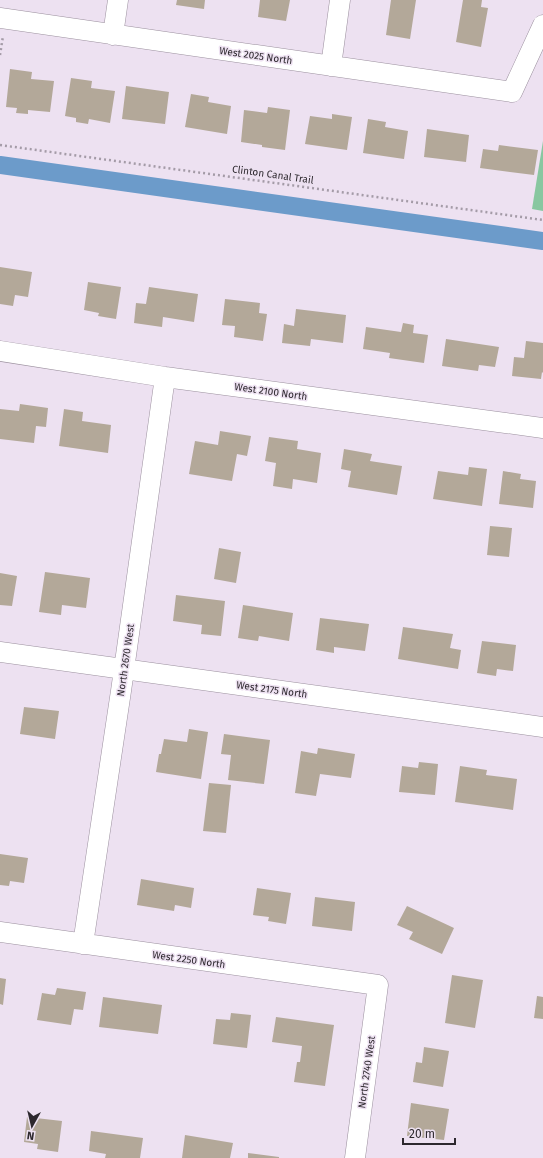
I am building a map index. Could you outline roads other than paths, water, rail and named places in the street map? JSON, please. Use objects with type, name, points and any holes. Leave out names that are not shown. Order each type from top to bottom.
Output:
[{"type":"street","points":[[113,35],[118,0]]},
{"type":"street","points":[[330,66],[340,0]]},
{"type":"street","name":"West 2025 North","points":[[2,26],[113,35],[512,92],[543,25]]},
{"type":"street","name":"West 2100 North","points":[[0,351],[165,376],[543,428]]},
{"type":"street","name":"North 2670 West","points":[[83,944],[124,669],[165,376]]},
{"type":"street","name":"West 2175 North","points":[[0,652],[543,727]]},
{"type":"street","name":"West 2250 North","points":[[0,932],[378,985]]},
{"type":"street","name":"North 2740 West","points":[[355,1158],[378,985]]},
{"type":"waterway","points":[[0,165],[543,241]]}]
